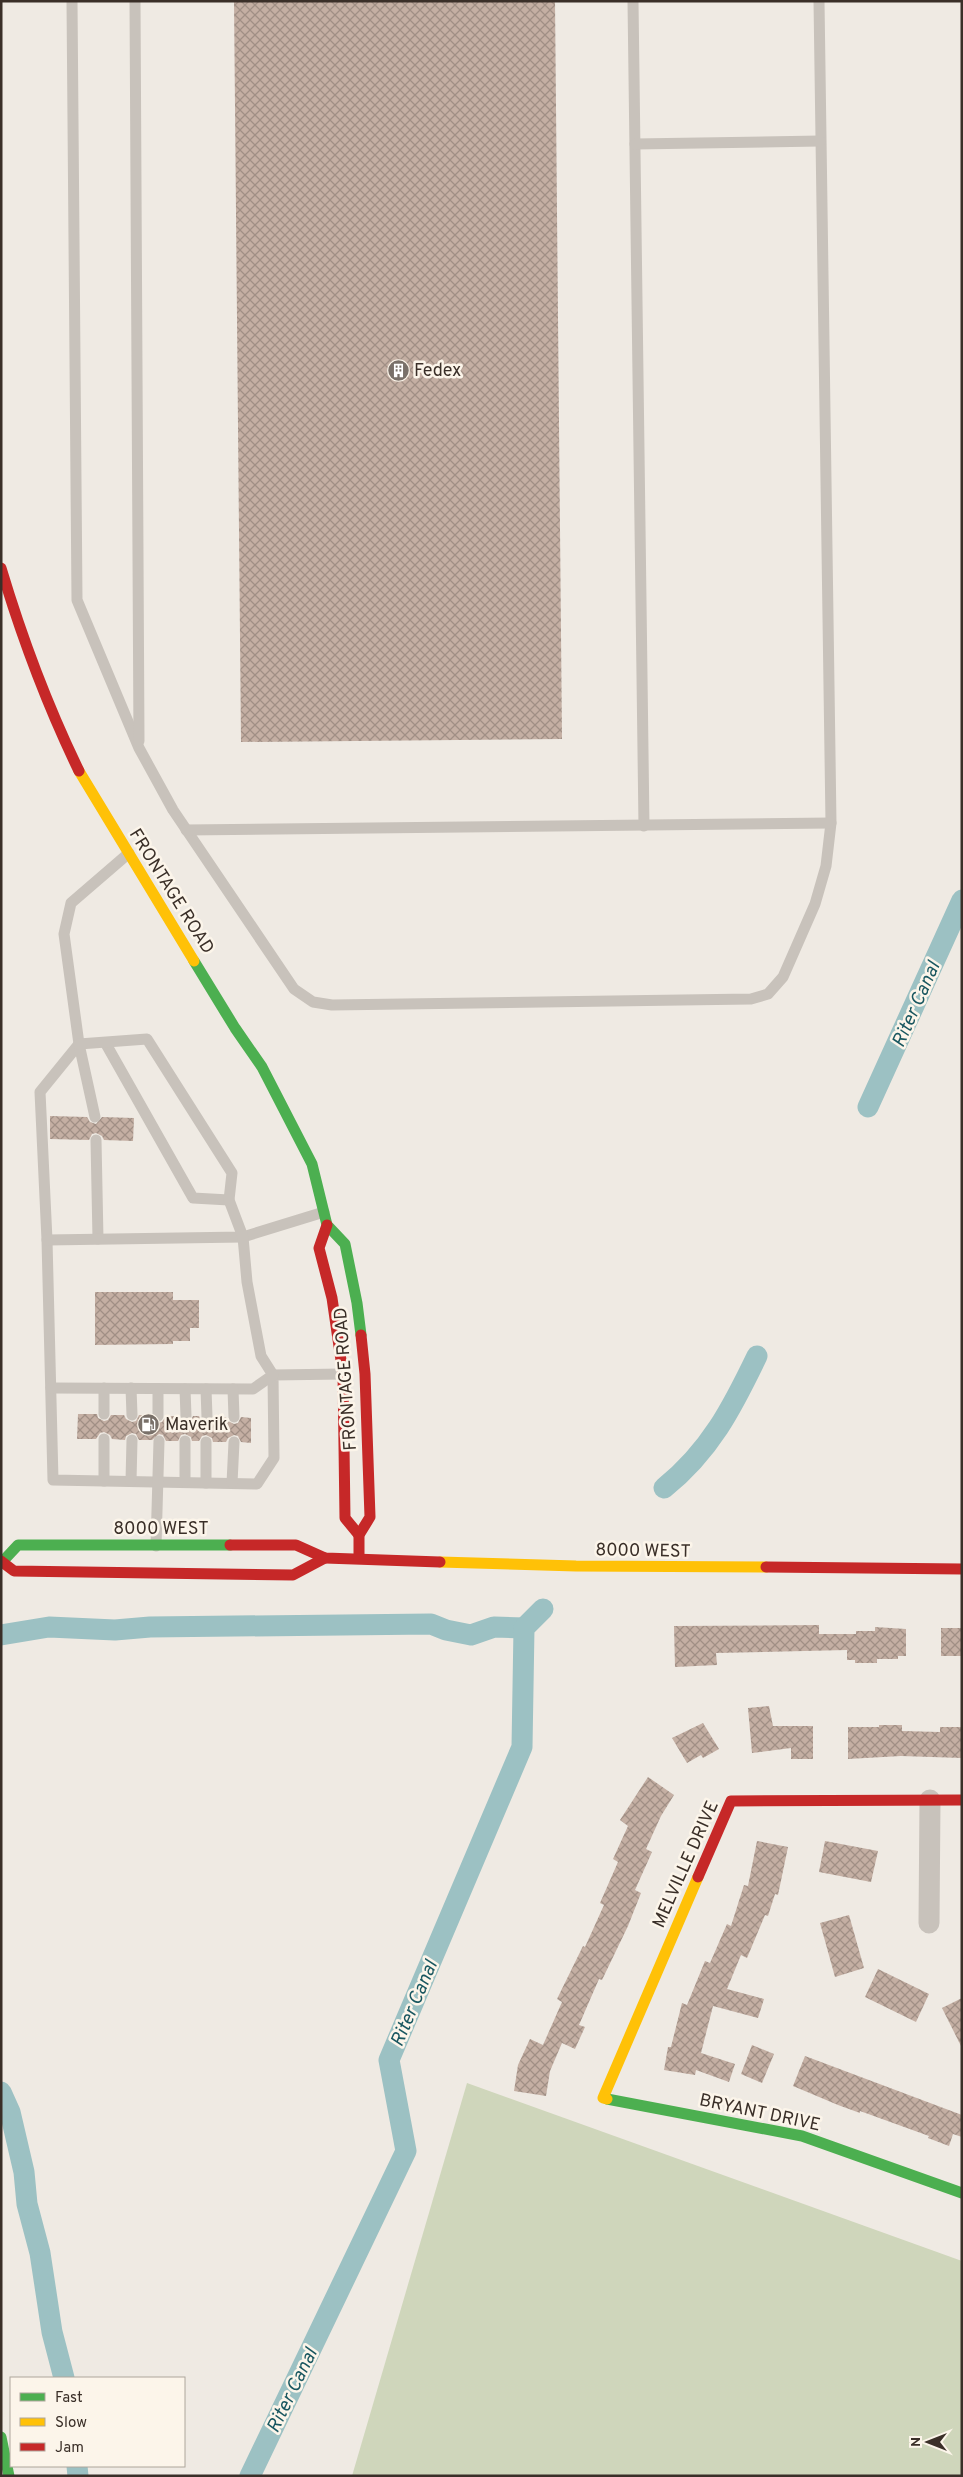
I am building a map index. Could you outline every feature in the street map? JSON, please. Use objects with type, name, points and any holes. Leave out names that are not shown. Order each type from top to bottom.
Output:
[{"type":"main road","name":"FRONTAGE ROAD","points":[[1,568],[24,643],[62,737],[97,802],[271,1084],[312,1164],[327,1225],[345,1244],[357,1303],[363,1356],[370,1517],[359,1535],[359,1558]]},
{"type":"main road","name":"FRONTAGE ROAD","points":[[327,1225],[319,1248],[332,1298],[343,1374],[345,1518],[359,1535]]},
{"type":"main road","name":"8000 WEST","points":[[324,1558],[293,1575],[14,1571],[2,1561],[18,1545],[296,1546],[324,1558],[576,1566],[962,1569]]},
{"type":"main road","name":"MELVILLE DRIVE","points":[[603,2098],[731,1801],[962,1800]]},
{"type":"main road","name":"BRYANT DRIVE","points":[[603,2098],[802,2136],[962,2194]]},
{"type":"main road","points":[[1,2436],[9,2476]]},
{"type":"street","points":[[929,1923],[930,1800]]},
{"type":"lane","points":[[72,1],[77,600],[139,748],[186,830],[294,989],[313,1002],[332,1005],[751,999],[768,994],[783,977],[815,904],[826,866],[831,824],[820,141],[820,1]]},
{"type":"lane","points":[[136,1],[139,748]]},
{"type":"lane","points":[[633,1],[644,826]]},
{"type":"lane","points":[[635,144],[820,141]]},
{"type":"lane","points":[[186,830],[831,824]]},
{"type":"lane","points":[[94,1117],[79,1044],[64,934],[71,903],[129,854]]},
{"type":"lane","points":[[147,1039],[232,1174],[229,1200],[243,1236],[247,1282],[261,1356],[273,1375],[274,1458],[257,1484],[53,1480],[47,1240],[40,1092],[79,1044],[106,1044],[147,1039]]},
{"type":"lane","points":[[106,1044],[193,1198],[229,1200]]},
{"type":"lane","points":[[96,1140],[98,1238]]},
{"type":"lane","points":[[47,1240],[243,1236],[324,1212]]},
{"type":"lane","points":[[51,1388],[253,1389],[273,1375],[343,1374]]},
{"type":"lane","points":[[104,1388],[104,1414]]},
{"type":"lane","points":[[131,1388],[132,1415]]},
{"type":"lane","points":[[158,1389],[158,1416]]},
{"type":"lane","points":[[185,1389],[186,1416]]},
{"type":"lane","points":[[206,1389],[207,1417]]},
{"type":"lane","points":[[233,1389],[234,1417]]},
{"type":"lane","points":[[104,1439],[104,1481]]},
{"type":"lane","points":[[131,1481],[132,1440]]},
{"type":"lane","points":[[156,1546],[159,1441]]},
{"type":"lane","points":[[185,1441],[185,1482]]},
{"type":"lane","points":[[206,1442],[206,1483]]},
{"type":"lane","points":[[232,1484],[234,1442]]},
{"type":"green space","points":[[467,2083],[962,2261],[962,2476],[352,2476]]},
{"type":"building","name":"Fedex","points":[[234,1],[555,1],[562,739],[241,742]]},
{"type":"building","points":[[50,1116],[87,1117],[90,1122],[96,1124],[102,1117],[134,1118],[133,1141],[104,1140],[102,1136],[96,1133],[92,1134],[89,1140],[50,1139]]},
{"type":"building","points":[[95,1292],[173,1292],[173,1300],[199,1300],[199,1328],[190,1328],[190,1341],[173,1341],[173,1344],[95,1345]]},
{"type":"building","points":[[78,1414],[97,1414],[98,1418],[104,1421],[108,1420],[111,1415],[124,1415],[126,1419],[132,1422],[136,1421],[139,1415],[150,1415],[152,1420],[158,1423],[162,1422],[166,1416],[178,1416],[180,1420],[186,1423],[190,1422],[193,1416],[199,1416],[201,1421],[207,1424],[211,1423],[214,1417],[226,1417],[228,1421],[234,1424],[238,1423],[241,1417],[251,1418],[251,1443],[241,1442],[238,1436],[234,1435],[228,1438],[226,1442],[213,1442],[212,1438],[206,1435],[202,1436],[199,1441],[192,1441],[191,1437],[185,1434],[181,1435],[178,1441],[166,1441],[163,1435],[159,1434],[152,1440],[139,1440],[136,1434],[132,1433],[126,1436],[125,1440],[112,1439],[110,1435],[104,1432],[100,1433],[96,1439],[77,1439]]},
{"type":"building","points":[[819,1625],[819,1634],[856,1634],[856,1631],[875,1631],[875,1627],[906,1629],[906,1656],[898,1656],[898,1659],[877,1659],[877,1663],[855,1663],[855,1660],[847,1660],[847,1650],[716,1653],[717,1665],[675,1667],[674,1626]]},
{"type":"building","points":[[941,1628],[962,1628],[962,1656],[941,1656]]},
{"type":"building","points":[[769,1706],[773,1726],[813,1726],[813,1759],[791,1759],[791,1748],[752,1753],[748,1708]]},
{"type":"building","points":[[703,1723],[719,1749],[703,1758],[701,1755],[687,1763],[672,1738]]},
{"type":"building","points":[[879,1725],[902,1725],[902,1731],[940,1732],[940,1727],[962,1727],[962,1758],[901,1756],[848,1759],[848,1727],[879,1727]]},
{"type":"building","points":[[648,1777],[674,1795],[661,1816],[646,1849],[652,1852],[635,1890],[641,1893],[628,1926],[602,1980],[599,1979],[579,2025],[585,2027],[575,2049],[562,2043],[550,2071],[546,2096],[514,2091],[518,2065],[530,2039],[543,2045],[562,2002],[557,1999],[583,1946],[585,1947],[604,1905],[600,1903],[618,1862],[613,1859],[628,1826],[620,1820]]},
{"type":"building","points":[[757,1841],[788,1847],[778,1895],[775,1894],[768,1916],[765,1915],[747,1958],[741,1955],[727,1989],[764,1999],[758,2018],[713,2006],[701,2053],[735,2064],[729,2082],[696,2070],[695,2075],[664,2070],[668,2047],[671,2047],[682,2003],[687,2005],[705,1961],[710,1963],[727,1924],[731,1926],[744,1885],[748,1886]]},
{"type":"building","points":[[825,1841],[878,1851],[871,1882],[819,1872]]},
{"type":"building","points":[[849,1915],[864,1968],[835,1977],[820,1923]]},
{"type":"building","points":[[878,1969],[929,1994],[916,2022],[865,1997]]},
{"type":"building","points":[[962,1998],[962,2048],[942,2008]]},
{"type":"building","points":[[752,2045],[774,2054],[762,2083],[741,2074]]},
{"type":"building","points":[[805,2056],[962,2115],[962,2137],[953,2134],[949,2146],[928,2138],[929,2136],[838,2105],[793,2086]]},
{"type":"waterway","name":"Riter Canal","points":[[868,1107],[962,900]]},
{"type":"waterway","name":"Riter Canal","points":[[664,1488],[680,1474],[707,1444],[729,1411],[757,1356]]},
{"type":"waterway","name":"Riter Canal","points":[[250,2476],[406,2151],[389,2060],[522,1747],[524,1628],[543,1609]]},
{"type":"waterway","points":[[1,1635],[49,1627],[115,1630],[150,1627],[431,1624],[446,1630],[471,1635],[494,1627],[524,1628]]},
{"type":"waterway","points":[[1,2092],[10,2112],[24,2172],[27,2204],[40,2253],[52,2332],[64,2377]]},
{"type":"waterway","points":[[77,2467],[78,2476]]},
{"type":"traffic: fast","points":[[194,961],[235,1028],[262,1067],[312,1164],[327,1225],[345,1244],[357,1303],[361,1335]]},
{"type":"traffic: fast","points":[[3,1561],[18,1545],[230,1545]]},
{"type":"traffic: fast","points":[[607,2099],[802,2136],[962,2193]]},
{"type":"traffic: fast","points":[[1,2437],[9,2476]]},
{"type":"traffic: slow","points":[[79,771],[194,961]]},
{"type":"traffic: slow","points":[[440,1562],[576,1566],[766,1567]]},
{"type":"traffic: slow","points":[[607,2099],[603,2098],[698,1877]]},
{"type":"traffic: jam","points":[[1,568],[36,671],[79,771]]},
{"type":"traffic: jam","points":[[327,1225],[319,1248],[332,1298],[343,1374],[345,1518],[359,1535]]},
{"type":"traffic: jam","points":[[359,1558],[359,1535],[370,1517],[365,1374],[361,1335]]},
{"type":"traffic: jam","points":[[230,1545],[296,1545],[325,1558],[440,1562]]},
{"type":"traffic: jam","points":[[1,1561],[14,1571],[293,1575],[325,1558]]},
{"type":"traffic: jam","points":[[766,1567],[962,1569]]},
{"type":"traffic: jam","points":[[698,1877],[731,1801],[962,1800]]},
{"type":"place","name":"Fedex","points":[[398,370]]},
{"type":"place","name":"Maverik","points":[[149,1424]]}]
